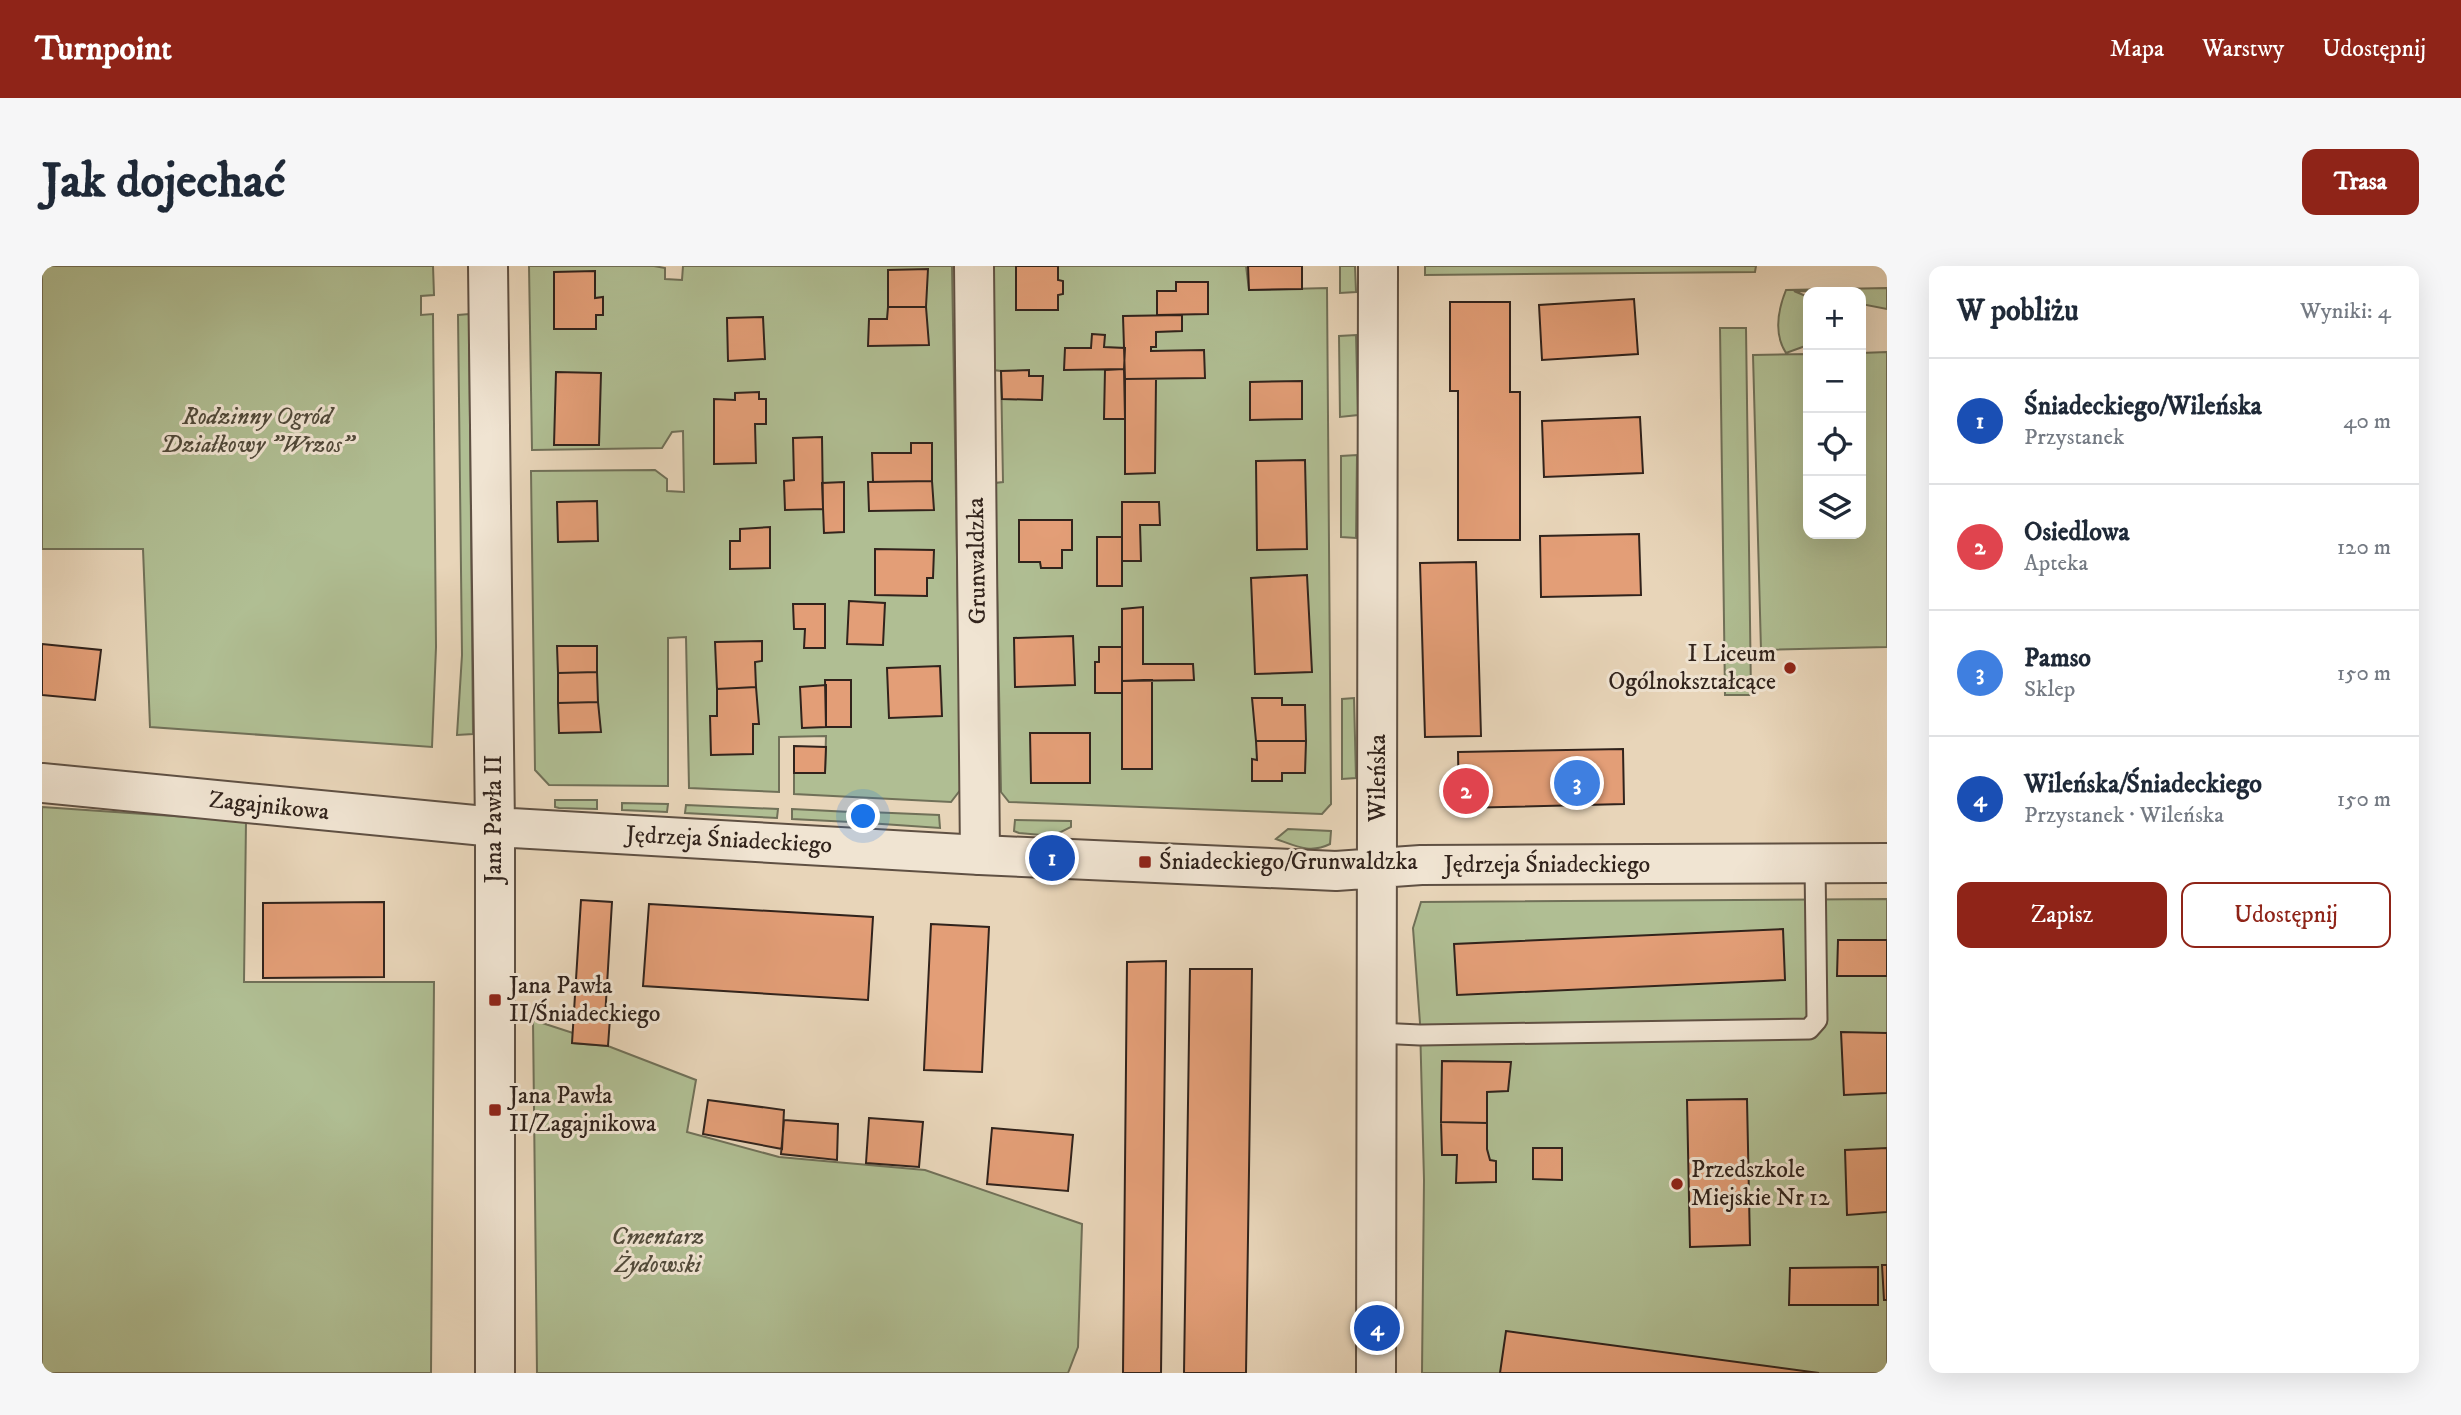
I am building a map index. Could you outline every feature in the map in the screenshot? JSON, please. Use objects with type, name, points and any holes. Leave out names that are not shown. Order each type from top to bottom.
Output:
[{"type":"street","name":"Jana Pawła II","points":[[488,266],[495,827],[495,1373]]},
{"type":"street","name":"Grunwaldzka","points":[[974,266],[980,855]]},
{"type":"street","name":"Wileńska","points":[[1377,1373],[1378,266]]},
{"type":"street","name":"Zagajnikowa","points":[[42,783],[495,827]]},
{"type":"street","name":"Jędrzeja Śniadeckiego","points":[[495,827],[980,855],[1336,871],[1421,865],[1887,863]]},
{"type":"lane","points":[[1377,1033],[1420,1035],[1809,1029],[1817,1020],[1815,864]]},
{"type":"green space","name":"Rodzinny Ogród Działkowy \"Wrzos\"","points":[[42,266],[433,266],[434,295],[421,296],[421,315],[433,314],[436,647],[432,747],[150,727],[143,549],[42,549]]},
{"type":"green space","points":[[529,266],[654,266],[665,268],[665,279],[682,280],[683,266],[952,266],[961,789],[951,802],[794,794],[794,773],[825,772],[826,736],[779,737],[779,792],[689,788],[686,637],[668,638],[668,786],[549,785],[535,770],[531,471],[655,470],[667,479],[667,491],[684,492],[683,431],[672,432],[662,448],[532,450]]},
{"type":"green space","points":[[992,266],[1246,266],[1249,290],[1327,288],[1331,804],[1322,814],[1009,802],[1001,792],[995,483],[1003,482],[1001,371],[993,370]]},
{"type":"green space","points":[[1340,266],[1355,266],[1356,292],[1340,293]]},
{"type":"green space","points":[[1425,266],[1756,266],[1755,272],[1425,275]]},
{"type":"green space","points":[[1866,288],[1887,288],[1887,309],[1866,305]]},
{"type":"green space","points":[[1786,290],[1803,290],[1794,291],[1803,295],[1803,347],[1786,353],[1779,338],[1778,322]]},
{"type":"green space","points":[[469,314],[473,734],[457,735],[462,655],[458,315]]},
{"type":"green space","points":[[1720,328],[1746,328],[1751,695],[1725,695]]},
{"type":"green space","points":[[1356,335],[1358,415],[1340,417],[1339,336]]},
{"type":"green space","points":[[1887,352],[1887,647],[1761,650],[1753,355],[1803,354],[1803,539],[1866,539],[1866,353]]},
{"type":"green space","points":[[1357,455],[1356,538],[1341,537],[1341,456]]},
{"type":"green space","points":[[1354,698],[1356,778],[1342,779],[1342,699]]},
{"type":"green space","points":[[555,800],[597,800],[597,809],[559,808],[555,807]]},
{"type":"green space","points":[[622,803],[668,804],[667,812],[622,810]]},
{"type":"green space","points":[[686,805],[778,809],[777,818],[685,813]]},
{"type":"green space","points":[[42,807],[246,821],[244,982],[434,982],[431,1373],[42,1373]]},
{"type":"green space","points":[[792,809],[850,812],[850,822],[792,819]]},
{"type":"green space","points":[[868,812],[939,815],[940,828],[868,823]]},
{"type":"green space","points":[[1015,820],[1071,821],[1071,827],[1053,836],[1019,833],[1014,831]]},
{"type":"green space","points":[[1288,829],[1331,831],[1330,844],[1309,849],[1276,839]]},
{"type":"green space","points":[[1887,899],[1887,1373],[1422,1373],[1424,1180],[1420,1023],[1413,928],[1421,902]]},
{"type":"green space","name":"Cmentarz Żydowski","points":[[533,1020],[573,1033],[573,1043],[608,1046],[696,1080],[687,1132],[779,1157],[925,1170],[1082,1224],[1078,1347],[1068,1373],[537,1373]]},
{"type":"building","points":[[1016,266],[1058,266],[1058,280],[1063,281],[1063,294],[1058,295],[1058,310],[1016,310]]},
{"type":"building","points":[[1248,266],[1302,266],[1302,289],[1249,290]]},
{"type":"building","points":[[928,269],[926,307],[888,307],[888,270]]},
{"type":"building","points":[[595,271],[595,298],[603,297],[603,315],[596,315],[596,329],[554,329],[554,272]]},
{"type":"building","points":[[1176,282],[1208,282],[1208,314],[1157,315],[1157,291],[1176,291]]},
{"type":"building","points":[[1634,299],[1638,354],[1542,360],[1539,305]]},
{"type":"building","points":[[1450,302],[1510,302],[1510,392],[1520,392],[1520,540],[1458,540],[1458,391],[1450,391]]},
{"type":"building","points":[[888,307],[926,307],[929,345],[868,346],[869,319],[887,319]]},
{"type":"building","points":[[1182,315],[1182,331],[1156,332],[1156,347],[1151,347],[1151,351],[1204,350],[1205,378],[1125,379],[1123,316]]},
{"type":"building","points":[[763,317],[765,359],[728,361],[727,318]]},
{"type":"building","points":[[1092,334],[1105,335],[1104,347],[1125,348],[1124,369],[1064,370],[1065,348],[1091,348]]},
{"type":"building","points":[[1124,369],[1125,419],[1104,419],[1105,370]]},
{"type":"building","points":[[1029,370],[1029,376],[1043,376],[1042,400],[1002,399],[1001,371]]},
{"type":"building","points":[[556,372],[601,373],[599,445],[554,445]]},
{"type":"building","points":[[1125,379],[1156,379],[1155,473],[1125,474]]},
{"type":"building","points":[[1302,381],[1302,419],[1250,420],[1250,382]]},
{"type":"building","points":[[759,392],[759,399],[766,399],[766,424],[755,424],[756,463],[714,464],[714,399],[735,400],[735,393]]},
{"type":"building","points":[[1640,417],[1643,473],[1544,477],[1542,421]]},
{"type":"building","points":[[822,437],[823,509],[785,510],[784,481],[794,480],[793,438]]},
{"type":"building","points":[[911,443],[932,443],[932,481],[873,482],[872,453],[911,453]]},
{"type":"building","points":[[1305,460],[1307,549],[1257,550],[1256,461]]},
{"type":"building","points":[[932,481],[934,510],[869,511],[868,482]]},
{"type":"building","points":[[844,482],[844,532],[824,533],[822,483]]},
{"type":"building","points":[[597,501],[598,541],[558,542],[557,502]]},
{"type":"building","points":[[1122,502],[1159,502],[1160,525],[1140,525],[1141,561],[1122,561]]},
{"type":"building","points":[[1019,520],[1072,520],[1072,550],[1062,550],[1062,568],[1041,568],[1040,562],[1019,562]]},
{"type":"building","points":[[770,527],[770,568],[730,569],[730,541],[740,541],[740,529]]},
{"type":"building","points":[[1639,534],[1641,595],[1541,597],[1540,536]]},
{"type":"building","points":[[1097,537],[1122,537],[1122,586],[1097,586]]},
{"type":"building","points":[[875,549],[934,550],[933,578],[927,578],[927,596],[875,595]]},
{"type":"building","points":[[1476,562],[1481,736],[1425,737],[1420,563]]},
{"type":"building","points":[[1307,575],[1312,672],[1255,674],[1251,578]]},
{"type":"building","points":[[849,601],[885,603],[883,645],[847,644]]},
{"type":"building","points":[[793,604],[825,604],[825,648],[804,648],[805,629],[794,629]]},
{"type":"building","points":[[1143,607],[1143,664],[1193,664],[1194,680],[1122,681],[1122,609]]},
{"type":"building","points":[[1073,636],[1075,685],[1015,687],[1014,638]]},
{"type":"building","points":[[762,641],[762,661],[755,662],[756,687],[717,689],[715,642]]},
{"type":"building","points":[[42,644],[101,650],[95,700],[42,695]]},
{"type":"building","points":[[557,646],[597,646],[597,672],[558,673]]},
{"type":"building","points":[[1099,647],[1122,647],[1122,693],[1095,693],[1095,662],[1099,662]]},
{"type":"building","points":[[940,666],[942,716],[889,718],[887,668]]},
{"type":"building","points":[[597,672],[598,702],[558,703],[558,673]]},
{"type":"building","points":[[825,680],[851,680],[851,727],[826,727]]},
{"type":"building","points":[[1152,680],[1152,769],[1122,769],[1122,681]]},
{"type":"building","points":[[826,685],[826,727],[802,728],[800,687]]},
{"type":"building","points":[[756,687],[759,724],[753,724],[753,754],[711,755],[710,716],[717,716],[717,689]]},
{"type":"building","points":[[1252,698],[1282,698],[1282,705],[1305,705],[1306,741],[1256,741]]},
{"type":"building","points":[[598,702],[601,732],[559,733],[558,703]]},
{"type":"building","points":[[1030,733],[1090,733],[1090,783],[1031,783]]},
{"type":"building","points":[[1256,741],[1306,741],[1305,773],[1282,773],[1282,781],[1252,781],[1252,759],[1257,760]]},
{"type":"building","points":[[794,746],[826,747],[825,773],[794,773]]},
{"type":"building","points":[[1623,749],[1624,804],[1459,808],[1458,752]]},
{"type":"building","points":[[581,900],[612,902],[605,1018],[610,1018],[608,1046],[572,1043]]},
{"type":"building","points":[[384,902],[384,977],[263,978],[263,903]]},
{"type":"building","points":[[649,904],[873,917],[868,1000],[643,986]]},
{"type":"building","points":[[931,924],[989,927],[982,1072],[924,1070]]},
{"type":"building","points":[[1783,929],[1785,980],[1457,995],[1454,944]]},
{"type":"building","points":[[1838,940],[1887,940],[1887,976],[1837,976]]},
{"type":"building","points":[[1166,961],[1161,1373],[1123,1373],[1127,962]]},
{"type":"building","points":[[1190,969],[1252,969],[1246,1373],[1184,1373]]},
{"type":"building","points":[[1841,1032],[1887,1033],[1887,1093],[1844,1095]]},
{"type":"building","points":[[1442,1061],[1511,1062],[1508,1091],[1487,1092],[1487,1123],[1441,1122]]},
{"type":"building","points":[[1747,1099],[1750,1245],[1690,1247],[1687,1100]]},
{"type":"building","points":[[708,1100],[784,1110],[782,1149],[703,1134]]},
{"type":"building","points":[[869,1118],[923,1122],[919,1167],[866,1163]]},
{"type":"building","points":[[784,1120],[838,1124],[837,1160],[781,1154]]},
{"type":"building","points":[[1441,1122],[1487,1123],[1487,1149],[1490,1160],[1496,1161],[1496,1182],[1456,1183],[1457,1155],[1442,1155]]},
{"type":"building","points":[[992,1128],[1073,1135],[1068,1191],[987,1184]]},
{"type":"building","points":[[1533,1148],[1562,1148],[1562,1180],[1533,1179]]},
{"type":"building","points":[[1887,1148],[1887,1212],[1847,1215],[1845,1150]]},
{"type":"building","points":[[1882,1265],[1887,1265],[1887,1300],[1884,1300]]},
{"type":"building","points":[[1878,1267],[1878,1305],[1789,1305],[1790,1268]]},
{"type":"building","points":[[1506,1331],[1819,1373],[1500,1373]]},
{"type":"place","name":"I Liceum Ogólnokształcące","points":[[1790,668]]},
{"type":"place","name":"Pamso","points":[[1577,783]]},
{"type":"place","name":"Osiedlowa","points":[[1466,791]]},
{"type":"place","name":"Śniadeckiego/Wileńska","points":[[1052,858]]},
{"type":"place","name":"Śniadeckiego/Grunwaldzka","points":[[1145,862]]},
{"type":"place","name":"Jana Pawła II/Śniadeckiego","points":[[495,1000]]},
{"type":"place","name":"Jana Pawła II/Zagajnikowa","points":[[495,1110]]},
{"type":"place","name":"Przedszkole Miejskie Nr 12","points":[[1677,1184]]},
{"type":"place","name":"Wileńska/Śniadeckiego","points":[[1377,1328]]}]
